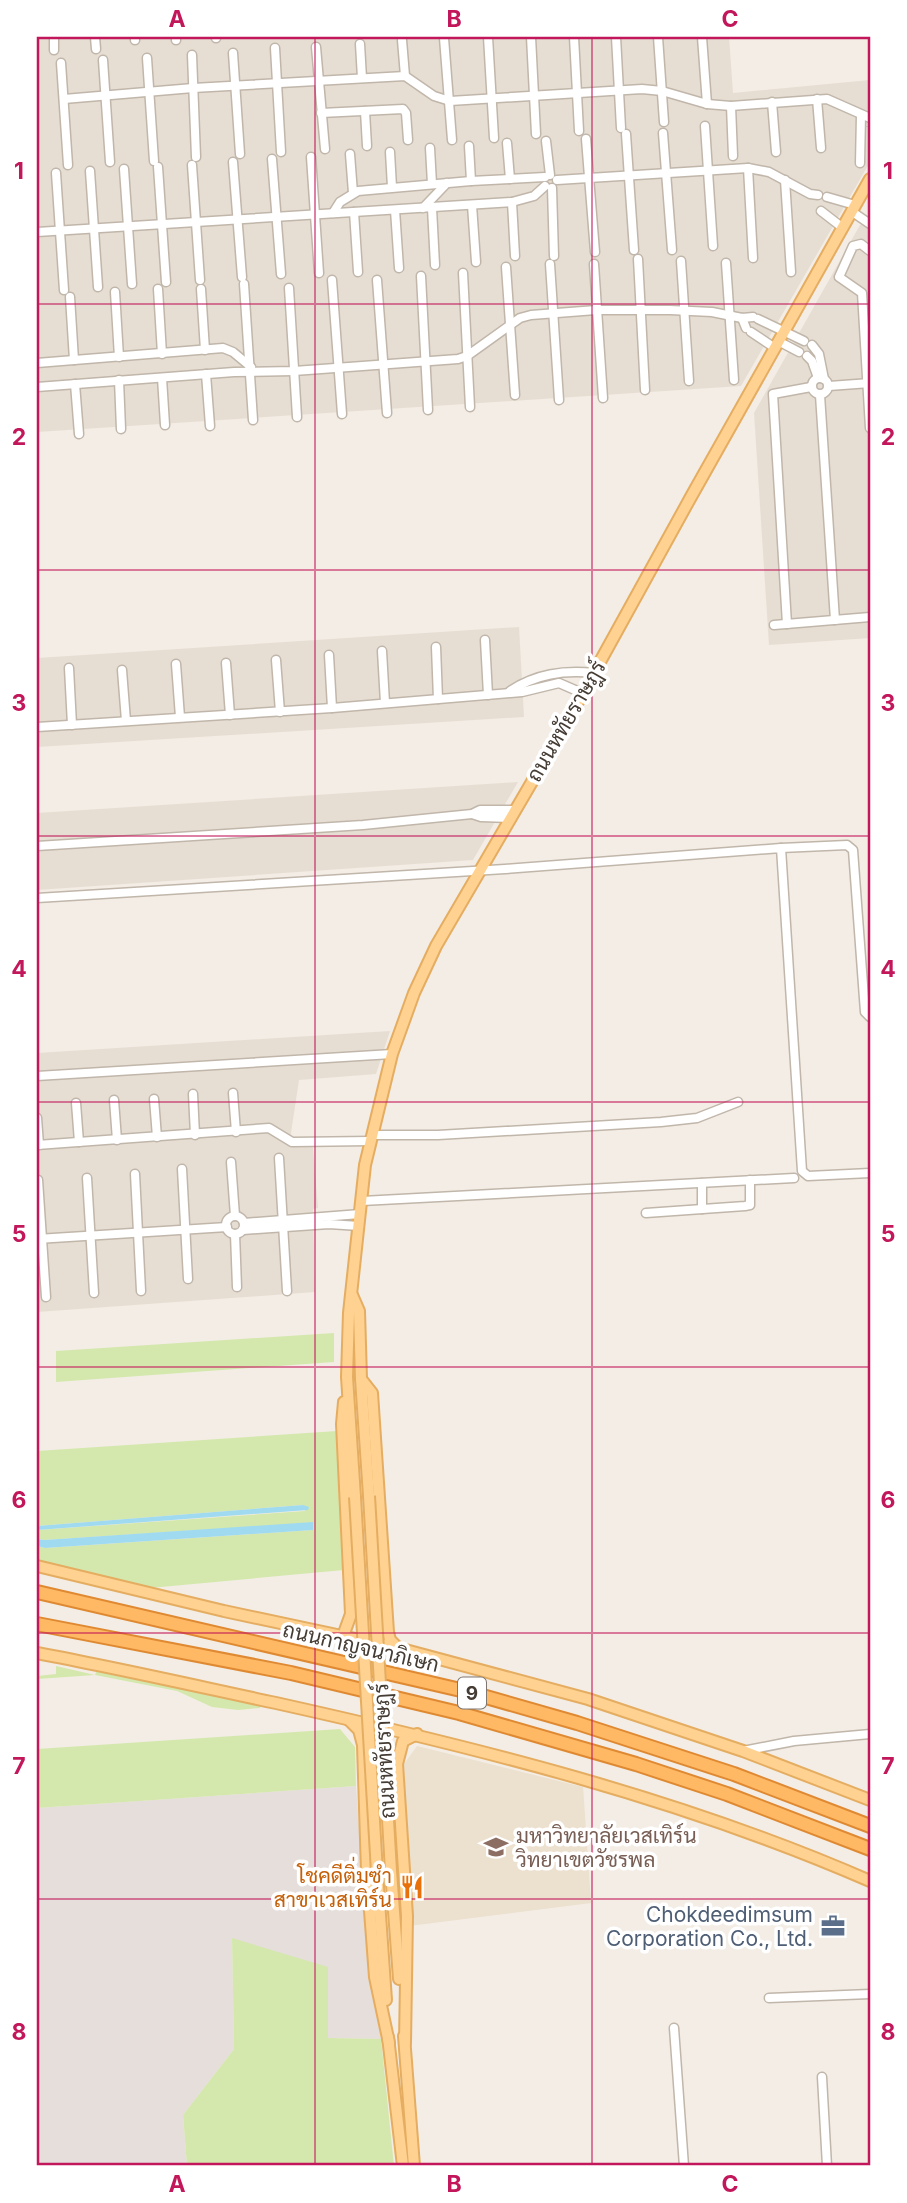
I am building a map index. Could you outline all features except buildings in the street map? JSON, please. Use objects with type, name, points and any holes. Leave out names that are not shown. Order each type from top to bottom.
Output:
[{"type":"highway","name":"ถนนกาญจนาภิเษก","points":[[37,1591],[465,1691],[577,1723],[734,1774],[870,1826]]},
{"type":"highway","name":"ถนนกาญจนาภิเษก","points":[[37,1623],[291,1674],[459,1713],[636,1763],[870,1849]]},
{"type":"highway","points":[[37,1630],[83,1634]]},
{"type":"main road","name":"ถนนหทัยราษฎร์","points":[[403,2166],[389,2043],[347,1377],[349,1313],[365,1165],[392,1054],[414,993],[436,946],[594,673],[870,179]]},
{"type":"main road","name":"ถนนหทัยราษฎร์","points":[[352,1295],[359,1311],[391,1871],[414,2166]]},
{"type":"main road","points":[[343,1636],[351,1614],[342,1424],[347,1377]]},
{"type":"main road","points":[[361,1379],[372,1393],[388,1632],[390,1640],[398,1648]]},
{"type":"main road","points":[[37,1566],[224,1611],[398,1648],[588,1699],[743,1751],[870,1800]]},
{"type":"main road","points":[[351,1601],[364,1609],[372,1609],[380,1606],[386,1599]]},
{"type":"main road","points":[[37,1653],[148,1674],[417,1734],[597,1783],[726,1826],[870,1881]]},
{"type":"main road","points":[[348,1718],[359,1730],[363,1745],[367,1871],[374,1967],[389,2043]]},
{"type":"main road","points":[[405,2043],[407,1928],[397,1764],[403,1741],[417,1734]]},
{"type":"street","points":[[54,37],[54,50]]},
{"type":"street","points":[[95,37],[96,49]]},
{"type":"street","points":[[488,37],[494,138]]},
{"type":"street","points":[[531,37],[536,134]]},
{"type":"street","points":[[573,37],[579,131]]},
{"type":"street","points":[[615,37],[634,250]]},
{"type":"street","points":[[658,37],[664,122]]},
{"type":"street","points":[[702,37],[707,104]]},
{"type":"street","points":[[444,38],[452,140]]},
{"type":"street","points":[[402,40],[405,76]]},
{"type":"street","points":[[360,44],[362,78]]},
{"type":"street","points":[[316,47],[325,149]]},
{"type":"street","points":[[275,48],[281,152]]},
{"type":"street","points":[[233,53],[240,154]]},
{"type":"street","points":[[191,55],[200,280]]},
{"type":"street","points":[[147,58],[166,282]]},
{"type":"street","points":[[103,60],[110,162]]},
{"type":"street","points":[[61,63],[68,165]]},
{"type":"street","points":[[64,99],[193,88],[405,76],[434,96],[450,101],[619,89],[662,91],[707,104],[731,106],[817,99],[834,102],[867,119],[860,163]]},
{"type":"street","points":[[817,99],[821,148]]},
{"type":"street","points":[[772,102],[776,152]]},
{"type":"street","points":[[731,106],[733,156]]},
{"type":"street","points":[[321,113],[403,108],[406,113],[408,140]]},
{"type":"street","points":[[365,111],[368,146]]},
{"type":"street","points":[[705,126],[713,246]]},
{"type":"street","points":[[663,133],[673,250]]},
{"type":"street","points":[[586,138],[594,252]]},
{"type":"street","points":[[546,141],[559,400]]},
{"type":"street","points":[[507,144],[510,179]]},
{"type":"street","points":[[469,146],[471,181]]},
{"type":"street","points":[[430,148],[432,184]]},
{"type":"street","points":[[390,152],[392,187]]},
{"type":"street","points":[[350,154],[353,193]]},
{"type":"street","points":[[311,157],[318,273]]},
{"type":"street","points":[[272,159],[281,274]]},
{"type":"street","points":[[233,162],[253,420]]},
{"type":"street","points":[[748,168],[753,258]]},
{"type":"street","points":[[333,213],[341,202],[353,193],[392,187],[510,179],[550,181],[748,168],[769,172],[853,208],[870,224]]},
{"type":"street","points":[[124,169],[132,284]]},
{"type":"street","points":[[90,170],[98,287]]},
{"type":"street","points":[[56,173],[74,360]]},
{"type":"street","points":[[785,180],[792,272]]},
{"type":"street","points":[[37,232],[512,202],[534,195],[550,181]]},
{"type":"street","points":[[435,265],[427,208],[447,183]]},
{"type":"street","points":[[814,204],[822,196]]},
{"type":"street","points":[[822,196],[823,212],[843,228]]},
{"type":"street","points":[[512,202],[515,256]]},
{"type":"street","points":[[471,205],[476,262]]},
{"type":"street","points":[[395,210],[399,268]]},
{"type":"street","points":[[354,212],[358,272]]},
{"type":"street","points":[[870,251],[861,244],[853,246],[839,277],[862,293],[870,428]]},
{"type":"street","points":[[638,259],[645,390]]},
{"type":"street","points":[[681,261],[689,382]]},
{"type":"street","points":[[594,264],[603,398]]},
{"type":"street","points":[[726,264],[734,380]]},
{"type":"street","points":[[506,267],[515,396]]},
{"type":"street","points":[[463,273],[470,407]]},
{"type":"street","points":[[421,276],[428,410]]},
{"type":"street","points":[[332,280],[342,414]]},
{"type":"street","points":[[377,280],[387,413]]},
{"type":"street","points":[[289,288],[297,417]]},
{"type":"street","points":[[158,289],[162,354]]},
{"type":"street","points":[[201,289],[205,350]]},
{"type":"street","points":[[115,292],[119,357]]},
{"type":"street","points":[[37,387],[251,369],[295,371],[458,359],[467,356],[520,318],[531,315],[596,310],[684,310],[756,318],[779,340],[808,343],[819,354],[825,393],[820,395]]},
{"type":"street","points":[[741,318],[749,330],[779,340],[803,354],[812,362],[824,381]]},
{"type":"street","points":[[37,363],[228,349],[251,369]]},
{"type":"street","points":[[206,374],[210,426]]},
{"type":"street","points":[[162,377],[165,425]]},
{"type":"street","points":[[119,380],[121,429]]},
{"type":"street","points":[[787,624],[773,394],[811,387],[812,383],[824,381],[869,383]]},
{"type":"street","points":[[75,384],[79,433]]},
{"type":"street","points":[[811,387],[820,395]]},
{"type":"street","points":[[820,395],[835,620]]},
{"type":"street","points":[[774,625],[870,617]]},
{"type":"street","points":[[485,639],[488,695]]},
{"type":"street","points":[[436,647],[438,699]]},
{"type":"street","points":[[382,651],[385,703]]},
{"type":"street","points":[[329,655],[332,708]]},
{"type":"street","points":[[276,660],[280,712]]},
{"type":"street","points":[[226,663],[230,715]]},
{"type":"street","points":[[176,664],[180,718]]},
{"type":"street","points":[[69,668],[72,724]]},
{"type":"street","points":[[122,670],[125,721]]},
{"type":"street","points":[[559,683],[567,671]]},
{"type":"street","points":[[37,727],[280,712],[488,695],[510,691],[544,675],[567,671],[594,673]]},
{"type":"street","points":[[510,691],[522,692],[559,683],[582,693]]},
{"type":"street","points":[[37,846],[363,825],[472,814],[481,817],[513,814]]},
{"type":"street","points":[[37,898],[847,845],[853,850],[865,1012],[870,1017]]},
{"type":"street","points":[[781,848],[802,1171],[808,1176],[870,1173]]},
{"type":"street","points":[[37,1076],[392,1054]]},
{"type":"street","points":[[233,1093],[236,1132]]},
{"type":"street","points":[[193,1094],[195,1135]]},
{"type":"street","points":[[154,1099],[157,1137]]},
{"type":"street","points":[[114,1100],[117,1140]]},
{"type":"street","points":[[37,1118],[38,1145],[269,1128],[292,1142],[661,1122],[697,1118],[738,1102]]},
{"type":"street","points":[[76,1103],[79,1142]]},
{"type":"street","points":[[279,1158],[287,1291]]},
{"type":"street","points":[[231,1162],[235,1216]]},
{"type":"street","points":[[182,1169],[188,1279]]},
{"type":"street","points":[[135,1174],[141,1292]]},
{"type":"street","points":[[87,1178],[94,1293]]},
{"type":"street","points":[[362,1201],[794,1178]]},
{"type":"street","points":[[38,1180],[46,1297]]},
{"type":"street","points":[[646,1213],[750,1205],[750,1180]]},
{"type":"street","points":[[702,1183],[702,1209]]},
{"type":"street","points":[[226,1227],[230,1232],[360,1214]]},
{"type":"street","points":[[226,1227],[228,1221],[235,1216]]},
{"type":"street","points":[[235,1216],[241,1218],[237,1287]]},
{"type":"street","points":[[329,1219],[359,1226]]},
{"type":"street","points":[[40,1239],[226,1227]]},
{"type":"street","points":[[743,1751],[794,1741],[870,1734]]},
{"type":"street","points":[[769,1998],[870,1994]]},
{"type":"street","points":[[674,2028],[684,2166]]},
{"type":"street","points":[[822,2077],[827,2166]]},
{"type":"shaded area","points":[[37,37],[729,37],[733,93],[870,80],[870,162],[741,386],[37,432]]},
{"type":"shaded area","points":[[865,223],[870,227],[870,638],[769,645],[754,413],[860,225]]},
{"type":"shaded area","points":[[519,627],[524,717],[37,747],[37,658]]},
{"type":"shaded area","points":[[518,782],[473,860],[37,890],[37,813]]},
{"type":"shaded area","points":[[390,1031],[376,1074],[299,1080],[289,1146],[313,1147],[318,1208],[313,1209],[315,1292],[37,1312],[37,1053]]},
{"type":"shaded area","name":"มหาวิทยาลัยเวสเทิร์น วิทยาเขตวัชรพล","points":[[417,1746],[583,1787],[591,1903],[409,1926],[399,1771]]},
{"type":"shaded area","points":[[356,1786],[370,1975],[381,2039],[328,2038],[232,1938],[234,2049],[183,2115],[187,2166],[37,2166],[37,1808]]},
{"type":"green space","points":[[334,1333],[334,1362],[56,1382],[56,1351]]},
{"type":"green space","points":[[337,1431],[344,1570],[150,1588],[37,1561],[37,1546],[45,1548],[312,1530],[313,1523],[38,1539],[37,1530],[305,1511],[303,1505],[37,1526],[37,1451]]},
{"type":"green space","points":[[56,1666],[95,1675],[37,1679],[37,1676],[56,1674]]},
{"type":"green space","points":[[97,1670],[261,1704],[260,1708],[238,1710],[212,1707],[177,1691],[95,1675]]},
{"type":"green space","points":[[340,1729],[355,1747],[356,1786],[37,1808],[37,1749]]},
{"type":"green space","points":[[232,1938],[328,1967],[328,2038],[381,2039],[394,2166],[187,2166],[183,2115],[234,2049]]},
{"type":"water","points":[[303,1505],[309,1507],[308,1510],[37,1530],[37,1526]]},
{"type":"water","points":[[313,1522],[313,1530],[45,1548],[37,1546],[37,1532],[38,1539],[44,1540]]},
{"type":"place","name":"มหาวิทยาลัยเวสเทิร์น วิทยาเขตวัชรพล","points":[[496,1847]]},
{"type":"place","name":"โชคดีติ่มซำ สาขาเวสเทิร์น","points":[[412,1887]]},
{"type":"place","name":"Chokdeedimsum Corporation Co., Ltd.","points":[[833,1926]]}]
